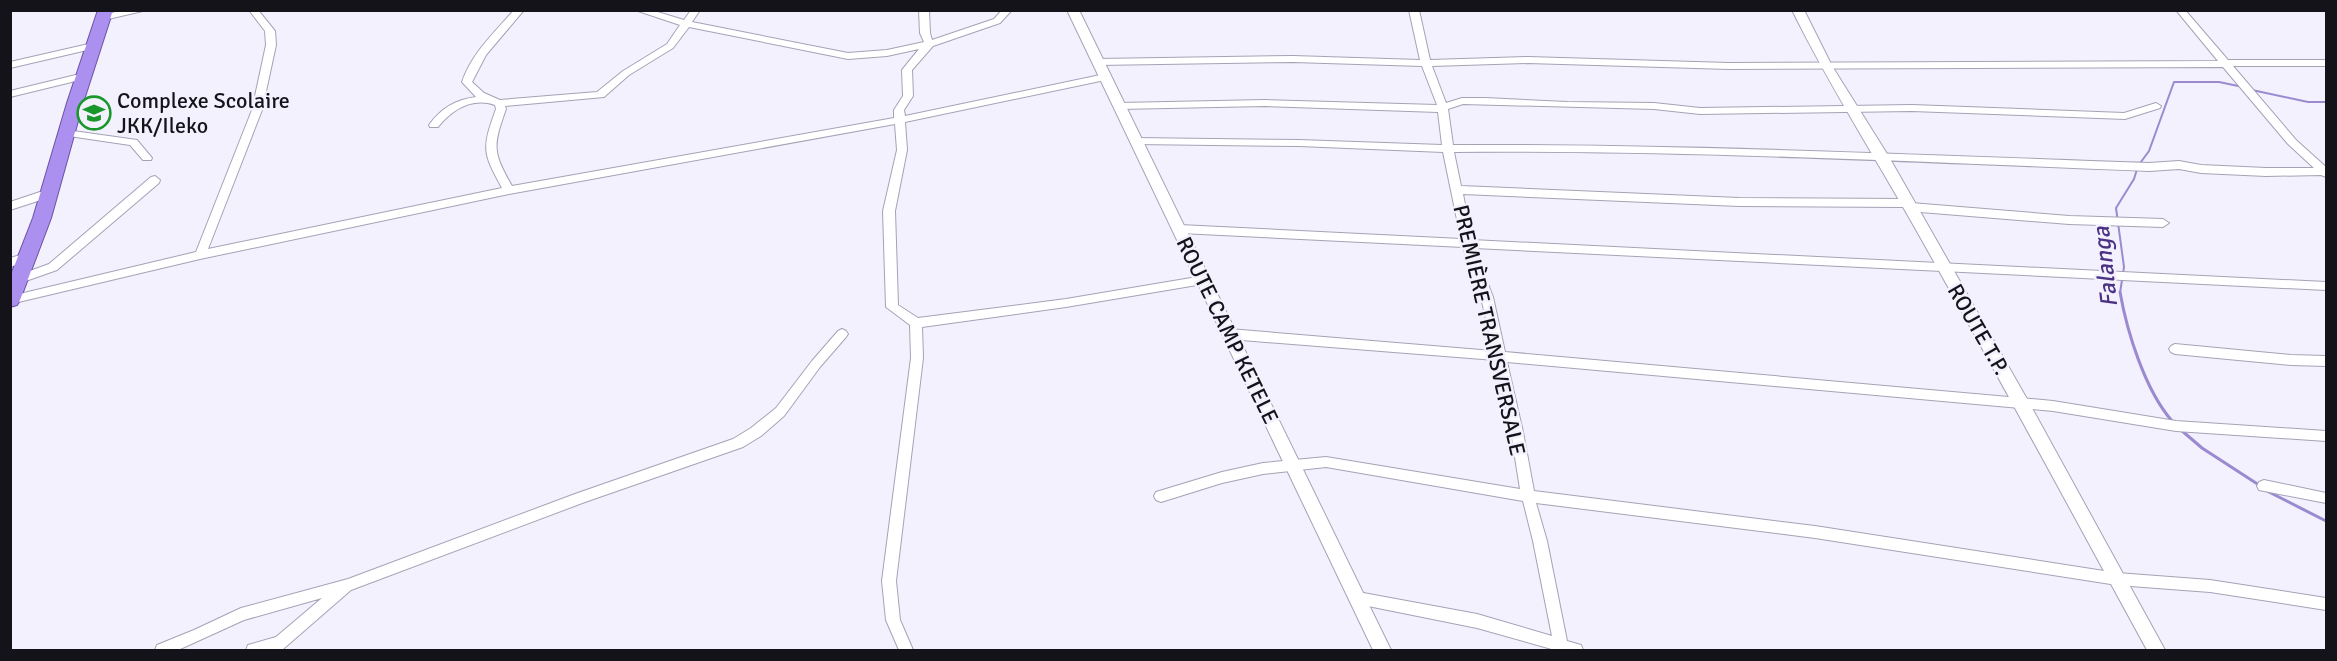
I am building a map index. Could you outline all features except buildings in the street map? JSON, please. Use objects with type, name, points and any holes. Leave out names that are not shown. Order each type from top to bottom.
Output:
[{"type":"highway","points":[[10,300],[20,279],[70,137],[84,76],[105,14]]},
{"type":"street","points":[[105,14],[142,10]]},
{"type":"street","points":[[200,255],[257,110],[271,45],[270,31],[253,10]]},
{"type":"street","points":[[520,10],[470,72],[467,82],[471,89],[499,103],[600,95],[626,73],[670,46],[696,10]]},
{"type":"street","points":[[639,10],[688,24],[848,56],[887,55],[929,44],[997,21],[1008,10]]},
{"type":"street","points":[[924,10],[925,33],[929,44]]},
{"type":"street","name":"ROUTE CAMP KETELE","points":[[1073,10],[1382,651]]},
{"type":"street","name":"PREMIÈRE TRANSVERSALE","points":[[1414,10],[1426,63],[1443,107],[1448,149],[1467,243],[1487,297],[1561,648]]},
{"type":"street","name":"ROUTE T.P.","points":[[1798,10],[1826,66],[1882,157],[1907,205],[2021,403],[2156,651]]},
{"type":"street","points":[[2180,10],[2292,142],[2326,172]]},
{"type":"street","points":[[929,44],[907,70],[908,96],[899,110],[902,150],[889,211],[892,306],[916,323],[1066,303],[1203,280]]},
{"type":"street","points":[[10,65],[93,46]]},
{"type":"street","points":[[1098,62],[1344,59],[1426,63],[1528,60],[1728,66],[2326,63]]},
{"type":"street","points":[[10,94],[84,76]]},
{"type":"street","points":[[10,300],[200,255],[509,190],[900,120],[1105,78]]},
{"type":"street","points":[[434,125],[450,107],[469,100],[487,99]]},
{"type":"street","points":[[1119,106],[1192,102],[1345,104],[1437,109],[1462,101],[1485,100],[1567,105],[1654,106],[1700,111],[1912,108],[2125,116],[2156,106]]},
{"type":"street","points":[[499,103],[501,110],[489,143],[489,151],[509,190]]},
{"type":"street","points":[[70,137],[133,142],[147,158]]},
{"type":"street","points":[[1135,141],[1299,143],[1448,149],[1566,148],[2149,167],[2179,165],[2201,169],[2326,172]]},
{"type":"street","points":[[20,279],[53,267],[155,180]]},
{"type":"street","points":[[1457,190],[1739,202],[1907,205],[2069,220],[2163,224]]},
{"type":"street","points":[[10,206],[49,193]]},
{"type":"street","points":[[1180,229],[2326,285]]},
{"type":"street","points":[[10,263],[27,257]]},
{"type":"street","points":[[906,651],[893,620],[889,581],[917,358],[916,323]]},
{"type":"street","points":[[162,651],[241,614],[348,585],[580,498],[738,443],[756,432],[780,412],[842,334]]},
{"type":"street","points":[[1229,334],[2054,406],[2176,426],[2326,436]]},
{"type":"street","points":[[2175,349],[2326,361]]},
{"type":"street","points":[[1161,496],[1243,471],[1292,463],[1326,462],[1528,496],[1815,532],[2117,579],[2210,586],[2326,604]]},
{"type":"street","points":[[2264,486],[2326,498]]},
{"type":"street","points":[[253,651],[276,646],[348,585]]},
{"type":"street","points":[[1358,598],[1477,621],[1576,651]]},
{"type":"waterway","name":"Falanga","points":[[2120,292],[2124,267],[2116,208],[2134,179],[2138,166],[2149,151],[2174,82],[2219,82],[2243,87]]},
{"type":"waterway","name":"Falanga","points":[[2252,90],[2308,102],[2326,102]]},
{"type":"waterway","name":"Falanga","points":[[2120,292],[2138,360],[2153,393],[2172,421]]},
{"type":"waterway","name":"Falanga","points":[[2181,430],[2202,448],[2259,485]]},
{"type":"waterway","name":"Falanga","points":[[2267,491],[2326,521]]},
{"type":"place","name":"Complexe Scolaire JKK/Ileko","points":[[94,113]]}]
